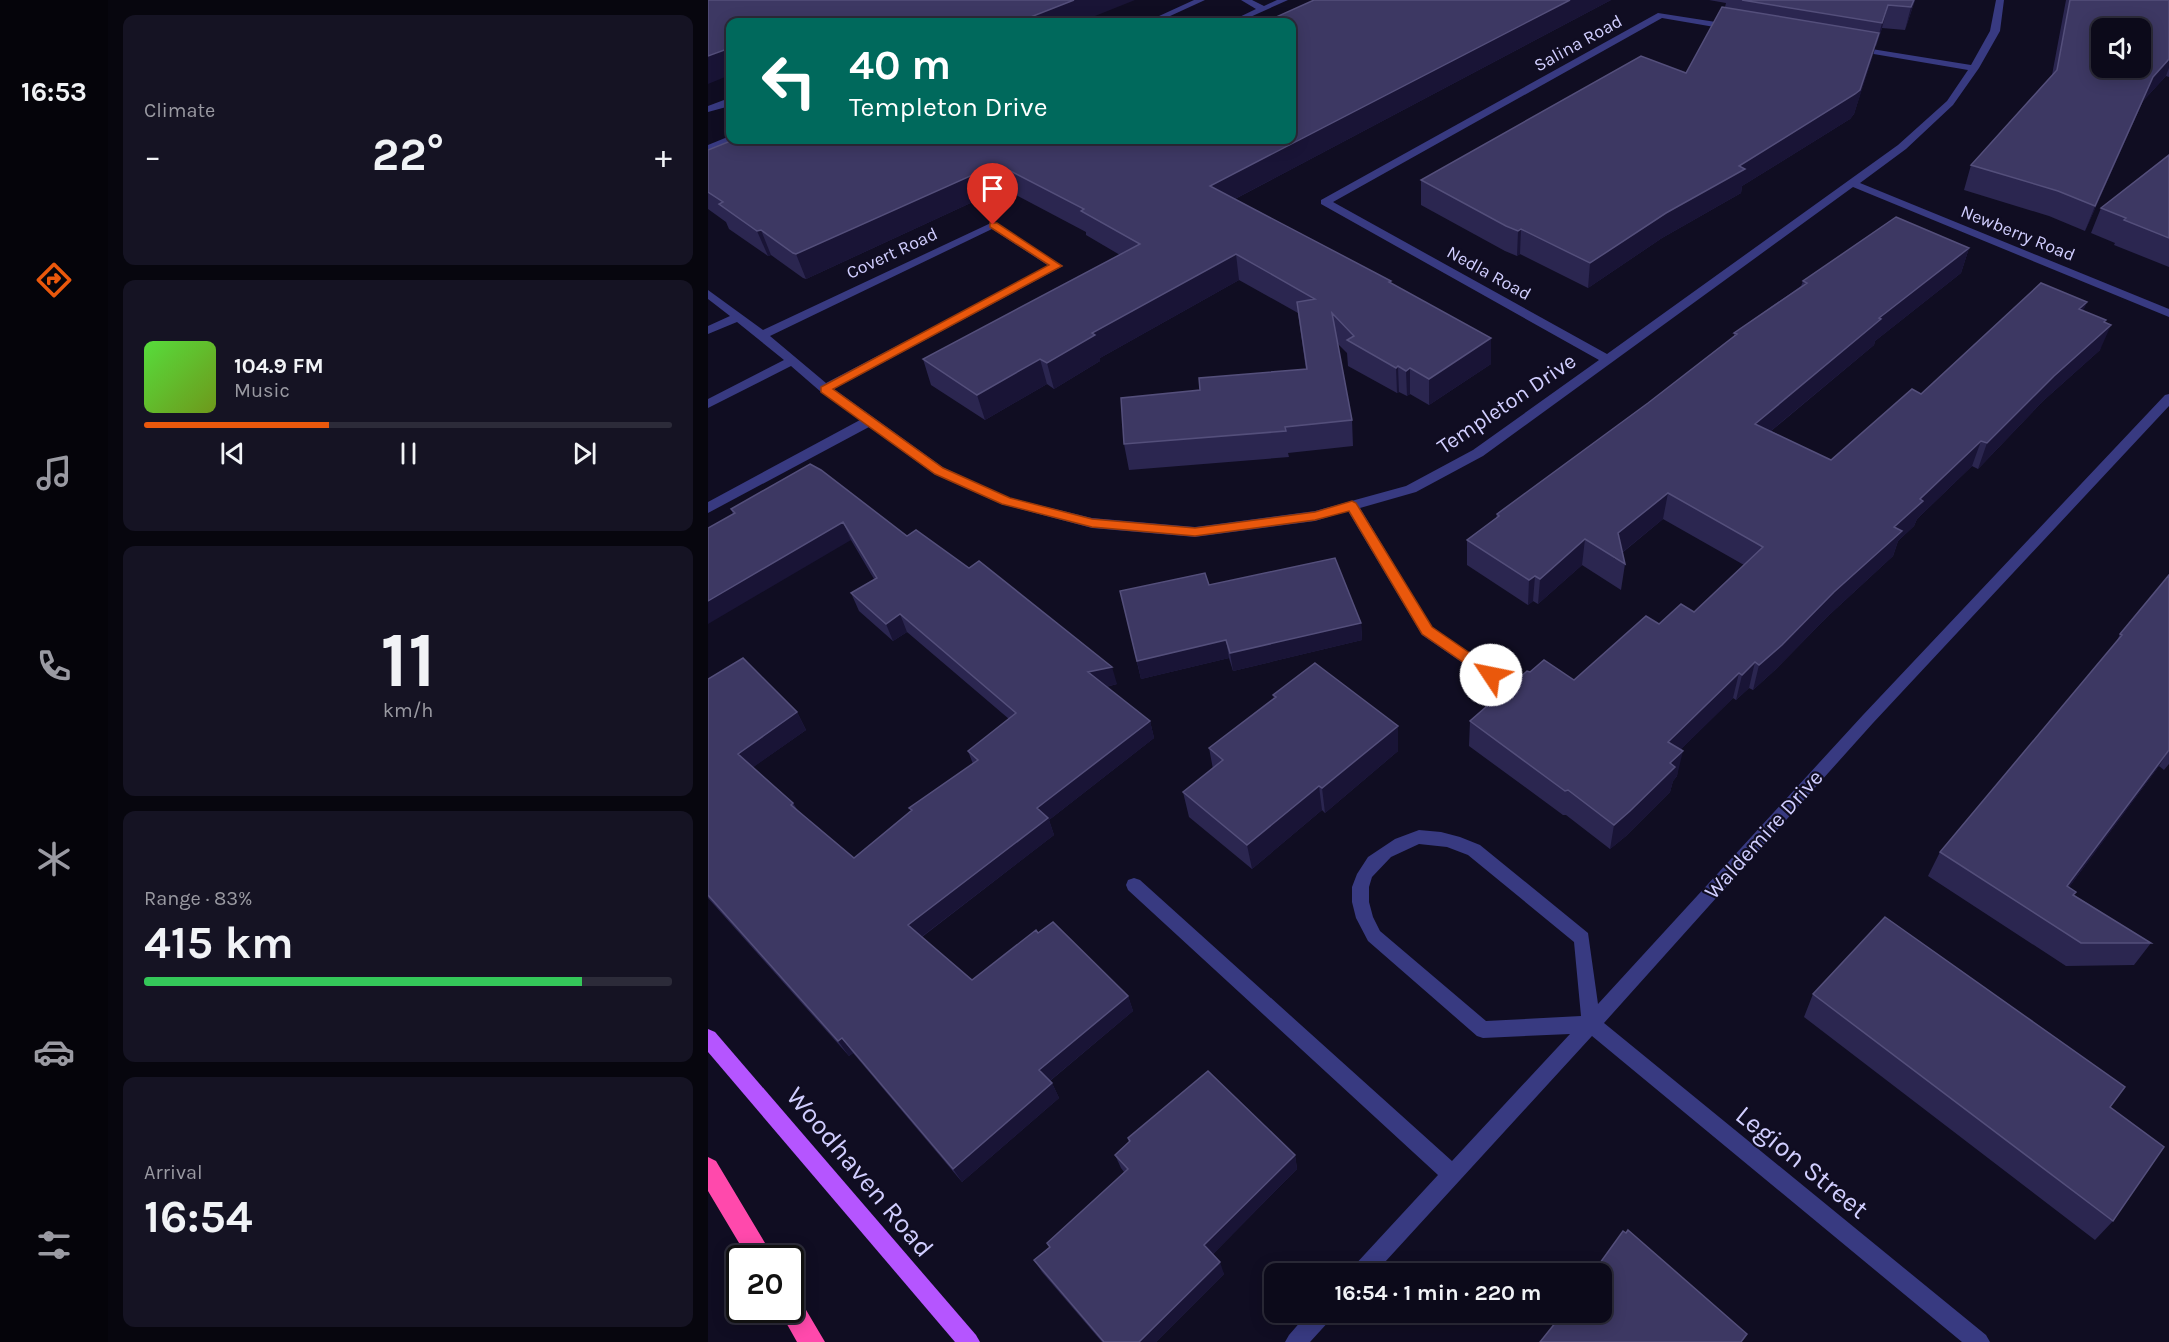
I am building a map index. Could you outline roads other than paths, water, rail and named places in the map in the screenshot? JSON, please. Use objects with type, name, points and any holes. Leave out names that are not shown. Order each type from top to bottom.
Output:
[{"type":"highway","points":[[708,1169],[754,1245]]},
{"type":"highway","points":[[800,1323],[812,1342]]},
{"type":"main road","name":"Woodhaven Road","points":[[708,1038],[969,1342]]},
{"type":"street","points":[[1160,18],[1201,0]]},
{"type":"street","points":[[1245,0],[1264,9]]},
{"type":"street","points":[[1243,18],[1284,0]]},
{"type":"street","name":"Templeton Drive","points":[[708,293],[825,389],[939,471],[1006,501],[1092,523],[1195,532],[1315,516],[1412,489],[1478,453],[1854,184],[1902,147],[1950,103],[1974,68],[1995,31],[2000,0]]},
{"type":"street","name":"Salina Road","points":[[1354,219],[1325,202],[1661,15],[1742,29]]},
{"type":"street","points":[[1847,46],[1974,68]]},
{"type":"street","points":[[708,109],[726,104]]},
{"type":"street","points":[[708,148],[726,141]]},
{"type":"street","name":"Newberry Road","points":[[1854,184],[2169,313]]},
{"type":"street","name":"Nedla Road","points":[[1354,219],[1607,359]]},
{"type":"street","name":"Covert Road","points":[[762,335],[993,225],[1056,266],[825,389]]},
{"type":"street","points":[[708,330],[738,316]]},
{"type":"street","points":[[708,404],[791,361]]},
{"type":"street","name":"Waldemire Drive","points":[[1370,1263],[1868,719],[2169,398]]},
{"type":"street","points":[[708,508],[869,421]]},
{"type":"street","points":[[1352,506],[1427,631],[1491,675]]},
{"type":"street","points":[[1419,837],[1438,837],[1457,841],[1474,850],[1582,938],[1591,1024],[1483,1030],[1374,936],[1364,920],[1359,901],[1361,883],[1369,866],[1383,852],[1419,837]]},
{"type":"street","points":[[1134,885],[1452,1174]]},
{"type":"street","name":"Legion Street","points":[[1591,1024],[1979,1342]]},
{"type":"street","points":[[1296,1342],[1314,1323]]}]
